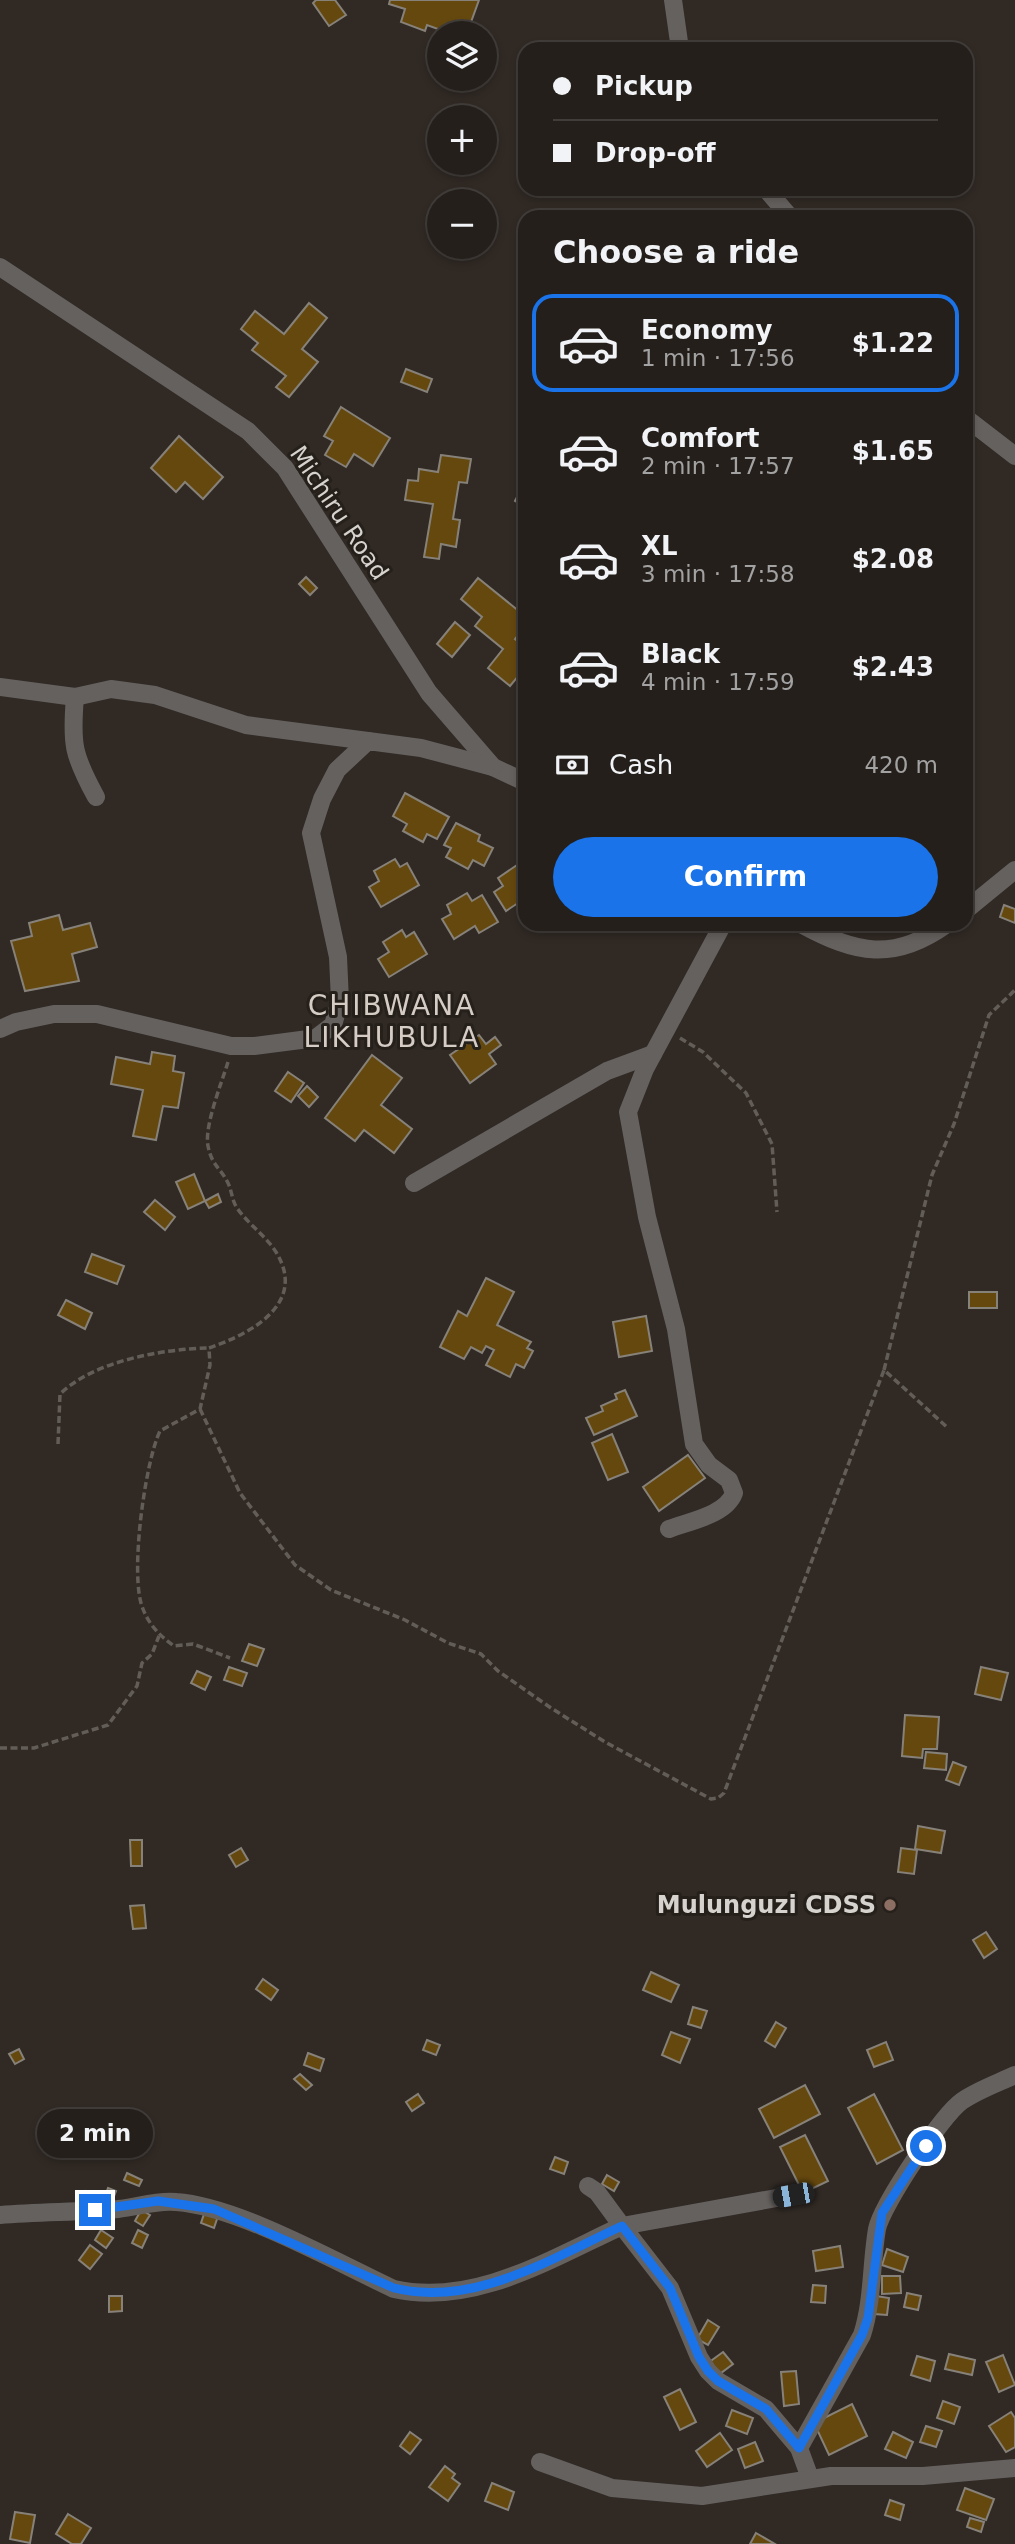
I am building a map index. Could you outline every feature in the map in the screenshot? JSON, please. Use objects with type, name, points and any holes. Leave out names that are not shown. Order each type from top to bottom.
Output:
[{"type":"street","points":[[673,0],[679,42]]},
{"type":"street","points":[[772,196],[784,210]]},
{"type":"street","name":"Michiru Road","points":[[0,267],[248,431],[285,468],[411,667],[493,767],[518,779]]},
{"type":"street","points":[[973,423],[1015,456]]},
{"type":"street","points":[[0,687],[75,696],[111,689],[155,695],[246,725],[421,748],[493,767]]},
{"type":"street","points":[[75,696],[71,739],[78,764],[96,797]]},
{"type":"street","points":[[0,1029],[16,1021],[54,1014],[97,1014],[231,1046],[316,1038],[333,1025],[340,1001],[338,957],[311,833],[321,799],[337,770],[368,741]]},
{"type":"street","points":[[973,904],[1015,870]]},
{"type":"street","points":[[669,1528],[722,1509],[731,1503],[734,1493],[729,1480],[709,1465],[694,1444],[676,1329],[630,1134],[631,1104],[653,1054],[719,931]]},
{"type":"street","points":[[816,931],[844,944],[876,951],[898,949],[924,941],[938,931]]},
{"type":"street","points":[[414,1183],[607,1071],[653,1054]]},
{"type":"street","points":[[799,2448],[862,2335],[868,2318],[878,2227],[889,2201],[938,2128],[961,2101],[1015,2074]]},
{"type":"street","points":[[588,2186],[597,2192],[665,2280],[699,2357],[708,2371],[718,2381],[766,2409],[799,2448],[810,2478]]},
{"type":"street","points":[[0,2215],[120,2208],[158,2201],[179,2202],[214,2209],[250,2223],[394,2288],[412,2293],[480,2287],[622,2226],[793,2195]]},
{"type":"street","points":[[540,2462],[612,2488],[702,2496],[729,2494],[810,2478],[923,2476],[1015,2468]]},
{"type":"path","points":[[209,1348],[210,1365],[200,1409],[240,1493],[295,1565],[331,1590],[405,1620],[448,1643],[481,1654],[498,1671],[605,1742],[711,1798],[718,1798],[724,1793],[884,1370],[915,1257],[932,1175],[954,1124],[989,1015],[1015,989]]},
{"type":"path","points":[[667,1030],[703,1052],[746,1093],[772,1144],[777,1212]]},
{"type":"path","points":[[58,1444],[60,1394],[74,1381],[135,1357],[177,1349],[209,1348],[236,1339],[272,1313],[285,1294],[286,1277],[276,1252],[235,1206],[227,1182],[214,1167],[207,1142],[231,1046]]},
{"type":"path","points":[[884,1370],[948,1428]]},
{"type":"path","points":[[200,1409],[160,1431],[152,1457],[137,1571],[142,1608],[159,1636],[174,1646],[201,1646],[230,1658]]},
{"type":"path","points":[[0,1748],[34,1748],[108,1725],[137,1686],[142,1663],[152,1654],[159,1636]]},
{"type":"building","points":[[316,0],[335,0],[346,15],[329,26],[313,3]]},
{"type":"building","points":[[390,0],[479,0],[471,21],[427,21],[425,31],[401,22],[405,9],[389,4]]},
{"type":"building","points":[[309,303],[327,318],[302,349],[318,362],[289,397],[276,387],[286,376],[252,350],[258,343],[241,329],[255,311],[284,334]]},
{"type":"building","points":[[406,369],[432,379],[427,392],[401,382]]},
{"type":"building","points":[[341,407],[390,438],[373,466],[354,454],[346,467],[325,455],[333,441],[324,436]]},
{"type":"building","points":[[179,436],[223,477],[203,499],[185,482],[176,492],[151,468]]},
{"type":"building","points":[[441,455],[471,459],[467,483],[459,482],[453,519],[460,520],[456,547],[441,544],[439,559],[424,557],[433,504],[405,500],[408,480],[418,481],[419,469],[438,472]]},
{"type":"building","points":[[306,577],[317,588],[310,595],[299,584]]},
{"type":"building","points":[[478,578],[518,610],[518,635],[515,639],[518,641],[518,676],[510,686],[488,668],[503,649],[475,626],[482,617],[461,599]]},
{"type":"building","points":[[455,622],[470,635],[452,657],[437,644]]},
{"type":"building","points":[[405,793],[449,817],[437,839],[427,834],[423,842],[403,831],[407,824],[393,816]]},
{"type":"building","points":[[456,823],[480,835],[478,841],[493,848],[484,866],[473,860],[468,869],[446,857],[451,848],[444,845]]},
{"type":"building","points":[[395,859],[400,867],[407,863],[419,885],[381,907],[369,887],[379,881],[374,871]]},
{"type":"building","points":[[518,866],[518,903],[506,911],[494,892],[503,886],[498,878]]},
{"type":"building","points":[[467,893],[472,901],[482,895],[498,922],[479,933],[475,926],[454,939],[442,919],[451,914],[447,905]]},
{"type":"building","points":[[1004,905],[1015,909],[1015,923],[1000,917]]},
{"type":"building","points":[[59,915],[63,930],[90,923],[97,947],[72,954],[79,981],[25,991],[11,941],[32,936],[29,923]]},
{"type":"building","points":[[402,930],[406,937],[414,932],[427,954],[389,977],[378,959],[389,952],[383,942]]},
{"type":"building","points":[[479,1035],[486,1044],[495,1037],[501,1045],[489,1054],[496,1064],[470,1083],[450,1055]]},
{"type":"building","points":[[152,1052],[175,1056],[173,1071],[184,1073],[178,1108],[163,1106],[156,1140],[133,1136],[143,1090],[111,1084],[116,1057],[150,1064]]},
{"type":"building","points":[[372,1055],[402,1078],[381,1105],[412,1129],[394,1153],[364,1130],[355,1141],[325,1118]]},
{"type":"building","points":[[288,1072],[304,1083],[291,1102],[275,1091]]},
{"type":"building","points":[[307,1086],[318,1097],[309,1107],[298,1096]]},
{"type":"building","points":[[194,1174],[205,1201],[188,1209],[176,1182]]},
{"type":"building","points":[[218,1194],[221,1202],[209,1208],[205,1201]]},
{"type":"building","points":[[155,1200],[175,1217],[165,1230],[144,1212]]},
{"type":"building","points":[[92,1254],[124,1266],[117,1284],[85,1272]]},
{"type":"building","points":[[486,1278],[514,1292],[497,1325],[531,1342],[527,1348],[533,1351],[524,1368],[516,1364],[510,1377],[486,1365],[494,1350],[486,1346],[482,1353],[471,1347],[464,1359],[440,1347],[458,1311],[467,1316]]},
{"type":"building","points":[[969,1292],[997,1292],[997,1308],[969,1308]]},
{"type":"building","points":[[66,1300],[92,1313],[85,1329],[58,1315]]},
{"type":"building","points":[[646,1316],[652,1351],[619,1357],[613,1322]]},
{"type":"building","points":[[625,1390],[637,1416],[594,1435],[586,1418],[603,1411],[601,1406],[617,1399],[615,1394]]},
{"type":"building","points":[[612,1434],[628,1472],[608,1480],[592,1443]]},
{"type":"building","points":[[688,1455],[705,1478],[659,1511],[643,1487]]},
{"type":"building","points":[[249,1644],[264,1649],[257,1666],[242,1661]]},
{"type":"building","points":[[229,1667],[247,1673],[242,1686],[224,1680]]},
{"type":"building","points":[[981,1667],[1008,1673],[1001,1700],[975,1694]]},
{"type":"building","points":[[197,1671],[211,1677],[205,1690],[191,1683]]},
{"type":"building","points":[[905,1715],[939,1717],[937,1749],[923,1749],[922,1758],[902,1756]]},
{"type":"building","points":[[926,1752],[947,1754],[946,1770],[924,1768]]},
{"type":"building","points":[[953,1762],[966,1767],[959,1785],[946,1780]]},
{"type":"building","points":[[918,1826],[945,1831],[941,1853],[915,1849]]},
{"type":"building","points":[[130,1840],[142,1840],[142,1866],[131,1866]]},
{"type":"building","points":[[241,1848],[248,1860],[236,1867],[229,1855]]},
{"type":"building","points":[[901,1848],[917,1850],[914,1874],[898,1872]]},
{"type":"building","points":[[144,1905],[146,1928],[133,1929],[130,1906]]},
{"type":"building","points":[[986,1932],[997,1949],[984,1958],[973,1940]]},
{"type":"building","points":[[651,1972],[679,1985],[671,2002],[643,1990]]},
{"type":"building","points":[[263,1979],[278,1990],[271,2000],[256,1989]]},
{"type":"building","points":[[693,2007],[707,2011],[701,2028],[688,2024]]},
{"type":"building","points":[[776,2022],[786,2028],[775,2047],[765,2041]]},
{"type":"building","points":[[671,2032],[690,2039],[680,2063],[662,2055]]},
{"type":"building","points":[[427,2040],[440,2045],[436,2055],[423,2050]]},
{"type":"building","points":[[886,2042],[893,2060],[874,2067],[867,2050]]},
{"type":"building","points":[[19,2049],[24,2059],[15,2064],[9,2054]]},
{"type":"building","points":[[308,2053],[324,2059],[320,2071],[304,2065]]},
{"type":"building","points":[[300,2074],[312,2085],[306,2090],[294,2079]]},
{"type":"building","points":[[805,2085],[820,2114],[774,2138],[759,2109]]},
{"type":"building","points":[[418,2094],[424,2103],[412,2111],[406,2102]]},
{"type":"building","points":[[874,2094],[903,2150],[877,2164],[848,2108]]},
{"type":"building","points":[[805,2135],[828,2181],[803,2193],[780,2147]]},
{"type":"building","points":[[555,2157],[568,2162],[564,2174],[550,2169]]},
{"type":"building","points":[[127,2173],[142,2180],[139,2186],[124,2180]]},
{"type":"building","points":[[607,2175],[619,2182],[614,2191],[602,2184]]},
{"type":"building","points":[[108,2188],[116,2191],[111,2204],[103,2201]]},
{"type":"building","points":[[86,2191],[97,2194],[93,2209],[82,2206]]},
{"type":"building","points":[[141,2210],[150,2215],[143,2226],[135,2221]]},
{"type":"building","points":[[205,2211],[218,2216],[214,2228],[201,2223]]},
{"type":"building","points":[[101,2230],[113,2238],[106,2248],[95,2240]]},
{"type":"building","points":[[138,2230],[148,2235],[142,2248],[132,2243]]},
{"type":"building","points":[[90,2245],[102,2254],[90,2269],[79,2260]]},
{"type":"building","points":[[840,2246],[843,2267],[816,2271],[813,2251]]},
{"type":"building","points":[[887,2249],[908,2257],[903,2272],[882,2265]]},
{"type":"building","points":[[882,2276],[900,2276],[901,2293],[882,2294]]},
{"type":"building","points":[[813,2285],[826,2286],[825,2303],[811,2302]]},
{"type":"building","points":[[907,2293],[921,2296],[918,2310],[904,2307]]},
{"type":"building","points":[[109,2296],[122,2296],[122,2311],[109,2312]]},
{"type":"building","points":[[876,2296],[889,2298],[887,2315],[874,2314]]},
{"type":"building","points":[[708,2320],[719,2327],[708,2345],[697,2339]]},
{"type":"building","points":[[723,2352],[733,2364],[717,2376],[708,2363]]},
{"type":"building","points":[[949,2354],[975,2360],[972,2375],[945,2369]]},
{"type":"building","points":[[1003,2355],[1015,2385],[999,2392],[986,2362]]},
{"type":"building","points":[[917,2356],[935,2361],[930,2381],[911,2375]]},
{"type":"building","points":[[796,2371],[799,2404],[784,2406],[781,2372]]},
{"type":"building","points":[[680,2389],[696,2422],[680,2430],[664,2397]]},
{"type":"building","points":[[943,2401],[960,2407],[954,2424],[937,2418]]},
{"type":"building","points":[[852,2404],[867,2436],[829,2455],[814,2423]]},
{"type":"building","points":[[732,2410],[753,2418],[747,2434],[726,2426]]},
{"type":"building","points":[[1011,2412],[1015,2418],[1015,2447],[1006,2452],[989,2426]]},
{"type":"building","points":[[926,2426],[942,2431],[936,2447],[920,2442]]},
{"type":"building","points":[[410,2432],[421,2440],[410,2454],[400,2446]]},
{"type":"building","points":[[893,2432],[913,2442],[906,2458],[885,2449]]},
{"type":"building","points":[[720,2433],[732,2450],[707,2467],[696,2451]]},
{"type":"building","points":[[755,2442],[763,2461],[745,2468],[738,2449]]},
{"type":"building","points":[[445,2466],[455,2474],[452,2478],[460,2484],[448,2501],[429,2487]]},
{"type":"building","points":[[492,2483],[514,2492],[508,2510],[485,2501]]},
{"type":"building","points":[[965,2488],[994,2499],[986,2520],[957,2510]]},
{"type":"building","points":[[890,2500],[904,2505],[900,2520],[885,2515]]},
{"type":"building","points":[[15,2512],[35,2515],[30,2543],[10,2539]]},
{"type":"building","points":[[68,2514],[91,2528],[81,2544],[72,2544],[56,2534]]},
{"type":"building","points":[[970,2518],[984,2522],[981,2532],[967,2527]]},
{"type":"building","points":[[756,2533],[775,2544],[750,2544]]},
{"type":"place","name":"Mulunguzi CDSS","points":[[890,1905]]},
{"type":"district","name":"CHIBWANA LIKHUBULA","points":[[392,1021]]},
{"type":"route","points":[[95,2210],[158,2201],[214,2209],[394,2288],[412,2293],[480,2287],[510,2277],[622,2226],[670,2288],[699,2357],[708,2371],[730,2389],[766,2409],[799,2448],[862,2335],[868,2318],[878,2227],[882,2213],[926,2146]]}]
